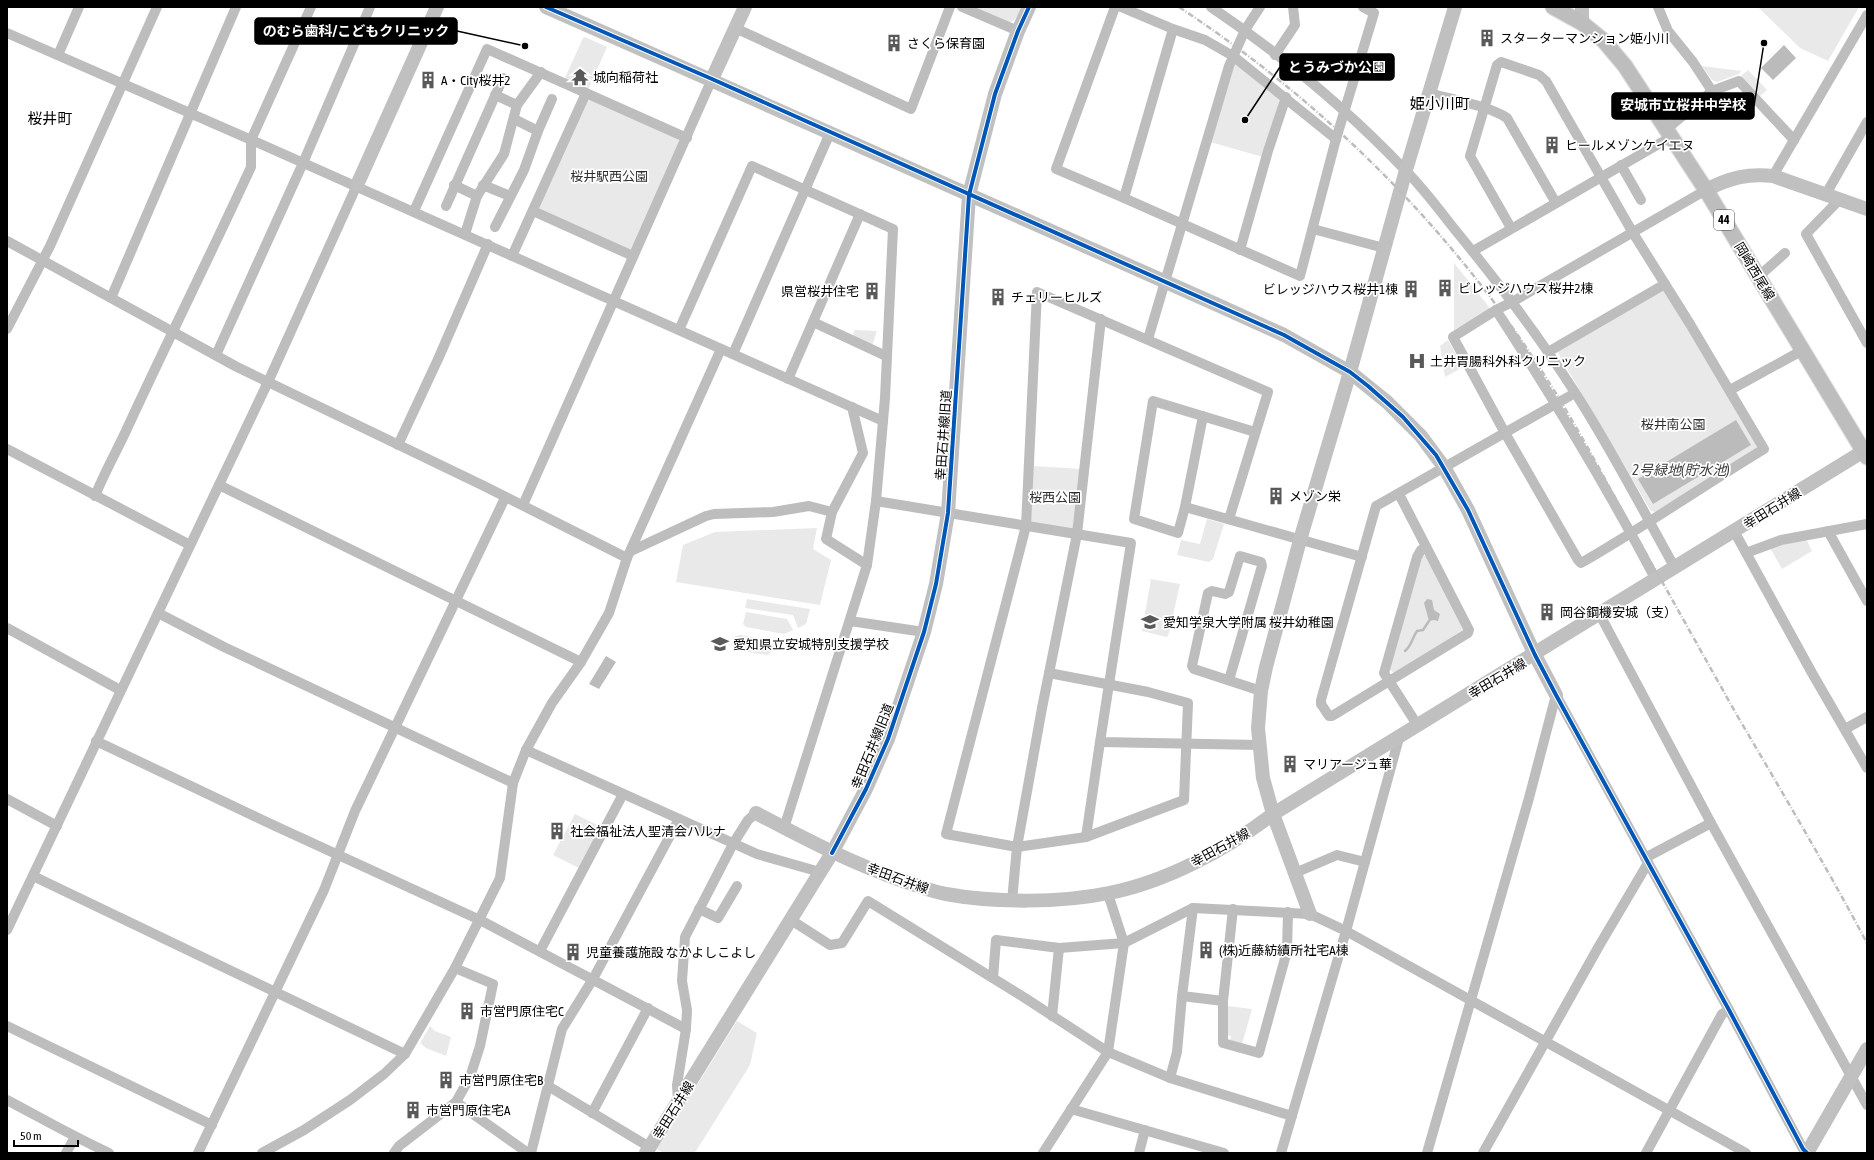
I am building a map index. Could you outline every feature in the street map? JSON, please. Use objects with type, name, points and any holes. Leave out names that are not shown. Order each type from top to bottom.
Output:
[{"type":"main road","name":"岡崎西尾線","points":[[1553,7],[1582,23],[1604,41],[1625,66],[1706,190],[1866,453]]},
{"type":"street","points":[[58,55],[79,7]]},
{"type":"street","points":[[7,329],[42,261],[157,7]]},
{"type":"street","points":[[111,298],[236,7]]},
{"type":"street","points":[[95,496],[251,167],[251,140],[311,7]]},
{"type":"street","points":[[216,355],[303,163],[370,7]]},
{"type":"street","points":[[7,930],[268,382],[437,7]]},
{"type":"street","points":[[546,7],[712,79],[1284,335],[1350,372],[1387,402],[1421,436],[1444,467],[1468,510],[1535,655],[1556,695],[1729,1010],[1803,1149],[1807,1153],[1867,1048]]},
{"type":"street","points":[[523,505],[745,7]]},
{"type":"street","points":[[735,28],[911,109],[950,7]]},
{"type":"street","points":[[962,7],[1018,31]]},
{"type":"street","name":"幸田石井線旧道","points":[[832,853],[866,789],[888,739],[924,632],[936,584],[948,513],[969,195],[995,94],[1018,31],[1029,7]]},
{"type":"street","points":[[1115,7],[1056,170],[1124,198],[1300,276],[1336,139],[1374,13],[1363,7]]},
{"type":"street","points":[[1121,7],[1173,29],[1205,40],[1233,56],[1286,97],[1336,139]]},
{"type":"street","points":[[1211,7],[1245,30],[1276,54],[1344,112],[1406,170],[1473,251],[1512,302],[1576,393],[1675,568]]},
{"type":"street","points":[[1148,339],[1233,56],[1245,30],[1260,7]]},
{"type":"street","points":[[1276,54],[1295,25],[1293,7]]},
{"type":"street","points":[[1310,914],[1273,814],[1263,778],[1258,728],[1261,691],[1300,540],[1350,372],[1406,170],[1455,7]]},
{"type":"street","points":[[1582,7],[1582,23]]},
{"type":"street","points":[[1658,7],[1668,31],[1693,62],[1712,91]]},
{"type":"street","points":[[1774,176],[1794,140],[1864,27],[1867,15]]},
{"type":"street","points":[[1124,198],[1173,29]]},
{"type":"street","points":[[7,33],[190,112],[303,163],[357,185],[613,302],[883,421]]},
{"type":"street","points":[[414,212],[487,49],[687,138]]},
{"type":"street","points":[[1512,228],[1470,156],[1497,65],[1501,62],[1542,76],[1634,233],[1730,390],[1764,449],[1648,522],[1632,534],[1581,563],[1505,433],[1453,337],[1496,310],[1634,233],[1706,190],[1733,178],[1747,175],[1774,176],[1867,209]]},
{"type":"street","points":[[465,234],[477,196],[504,154],[517,105],[541,72]]},
{"type":"street","points":[[446,206],[454,185],[470,154],[494,95],[503,78]]},
{"type":"street","points":[[1473,251],[1621,165],[1669,133],[1712,91],[1740,81],[1794,140]]},
{"type":"street","points":[[512,256],[586,93]]},
{"type":"street","points":[[1430,93],[1484,108],[1501,114],[1507,118],[1556,203]]},
{"type":"street","points":[[494,95],[517,105]]},
{"type":"street","points":[[1240,250],[1268,151],[1286,97]]},
{"type":"street","points":[[495,227],[524,170],[538,130],[552,99]]},
{"type":"street","points":[[514,119],[538,130]]},
{"type":"street","points":[[1826,194],[1867,122]]},
{"type":"street","points":[[733,354],[804,189],[830,133]]},
{"type":"street","points":[[1621,165],[1641,200]]},
{"type":"street","points":[[679,330],[752,166],[893,229],[883,421],[876,501],[867,565],[784,828]]},
{"type":"street","points":[[454,185],[477,196]]},
{"type":"street","points":[[483,185],[510,196]]},
{"type":"street","points":[[1840,199],[1806,234],[1867,343]]},
{"type":"street","points":[[533,211],[633,256]]},
{"type":"street","points":[[788,379],[860,214]]},
{"type":"street","points":[[1313,229],[1384,248]]},
{"type":"street","points":[[7,241],[268,382],[484,486],[505,498],[629,554]]},
{"type":"street","points":[[398,445],[439,357],[488,244]]},
{"type":"street","points":[[1758,277],[1785,253]]},
{"type":"street","points":[[1548,352],[1665,284]]},
{"type":"street","points":[[1049,673],[1148,692],[1188,703],[1184,800],[1086,837],[1017,847],[946,834],[1026,526],[1037,292],[1268,392],[1228,519]]},
{"type":"street","points":[[1496,310],[1556,403],[1632,534],[1656,580]]},
{"type":"street","points":[[1012,901],[1017,847],[1049,673],[1077,534],[1101,319]]},
{"type":"street","points":[[812,322],[886,356]]},
{"type":"street","points":[[262,1153],[304,1130],[350,1100],[384,1074],[405,1054],[455,968],[500,878],[513,783],[526,750],[552,703],[581,662],[609,613],[629,554],[721,349]]},
{"type":"street","points":[[1730,390],[1803,350]]},
{"type":"street","points":[[1399,494],[1469,630],[1468,633],[1332,716],[1326,713],[1321,704],[1376,506],[1576,393]]},
{"type":"street","points":[[1203,416],[1185,507],[1178,533],[1134,519],[1153,401],[1203,416],[1256,432]]},
{"type":"street","points":[[852,407],[863,453],[832,512],[826,539],[867,565]]},
{"type":"street","points":[[7,449],[190,545]]},
{"type":"street","name":"幸田石井線","points":[[646,1149],[678,1101],[832,853],[883,874],[946,894],[1012,901],[1047,900],[1108,894],[1143,884],[1209,855],[1249,831],[1273,814],[1535,655],[1734,531],[1866,453]]},
{"type":"street","points":[[219,485],[581,662]]},
{"type":"street","points":[[198,1153],[324,890],[355,811],[505,498]]},
{"type":"street","points":[[876,501],[1131,543],[1108,685],[1086,837]]},
{"type":"street","points":[[629,554],[706,516],[714,514],[773,512],[810,506],[832,512]]},
{"type":"street","points":[[1185,507],[1362,557]]},
{"type":"street","points":[[1746,553],[1781,540],[1867,524]]},
{"type":"street","points":[[1734,531],[1867,768]]},
{"type":"street","points":[[1828,531],[1867,601]]},
{"type":"street","points":[[1418,726],[1384,673],[1417,557],[1421,550],[1426,546]]},
{"type":"street","points":[[1228,680],[1262,566],[1261,562],[1240,556],[1229,592],[1225,594],[1212,591],[1208,593],[1192,666],[1194,669],[1261,691]]},
{"type":"street","points":[[158,613],[224,647],[513,783]]},
{"type":"street","points":[[1600,615],[1711,823],[1867,1105]]},
{"type":"street","points":[[850,621],[924,632]]},
{"type":"street","points":[[7,628],[120,690]]},
{"type":"street","points":[[1427,1153],[1529,798],[1556,695]]},
{"type":"street","points":[[1845,729],[1867,717]]},
{"type":"street","points":[[1281,1153],[1346,932],[1399,738]]},
{"type":"street","points":[[96,741],[480,920],[686,1029]]},
{"type":"street","points":[[1100,742],[1259,745]]},
{"type":"street","points":[[526,750],[757,854],[820,872]]},
{"type":"street","points":[[540,951],[623,794]]},
{"type":"street","points":[[7,799],[57,826]]},
{"type":"street","points":[[678,1101],[677,1085],[686,1029],[687,1010],[682,981],[685,937],[733,844],[748,820],[756,813],[832,853]]},
{"type":"street","points":[[456,1102],[529,1153],[562,1029],[593,979],[679,819]]},
{"type":"street","points":[[1483,1153],[1646,860],[1711,823]]},
{"type":"street","points":[[1295,873],[1337,855],[1365,862]]},
{"type":"street","points":[[33,876],[405,1054]]},
{"type":"street","points":[[699,910],[718,918],[736,886]]},
{"type":"street","points":[[1043,1153],[1108,1052],[1124,943],[1108,894]]},
{"type":"street","points":[[791,920],[830,944],[842,943],[868,901],[993,978],[1108,1052],[1170,1078],[1292,1116]]},
{"type":"street","points":[[993,978],[996,940],[1059,948],[1124,943],[1193,908],[1310,914],[1346,932],[1746,1153]]},
{"type":"street","points":[[1170,1078],[1177,1052],[1182,996],[1193,908]]},
{"type":"street","points":[[1233,909],[1223,1001],[1223,1043],[1259,1053],[1287,951],[1288,912]]},
{"type":"street","points":[[1052,1016],[1059,948]]},
{"type":"street","points":[[394,1153],[399,1146],[456,1102],[470,1076],[480,1046],[493,984],[455,968]]},
{"type":"street","points":[[1182,996],[1223,1001]]},
{"type":"street","points":[[592,1113],[648,1008]]},
{"type":"street","points":[[1646,1153],[1722,1014],[1729,1010]]},
{"type":"street","points":[[7,1026],[212,1125]]},
{"type":"street","points":[[548,1086],[646,1149]]},
{"type":"street","points":[[7,1100],[40,1116],[75,1137],[109,1153]]},
{"type":"street","points":[[1071,1108],[1224,1153]]},
{"type":"street","points":[[1138,1153],[1145,1130]]},
{"type":"street","points":[[66,1153],[75,1137]]},
{"type":"green space","points":[[973,7],[1021,7],[1018,16],[1014,20],[1006,22]]},
{"type":"green space","points":[[1758,7],[1859,7],[1828,61],[1800,48]]},
{"type":"green space","points":[[585,37],[607,47],[588,90],[566,80],[565,78],[583,38]]},
{"type":"green space","points":[[1233,60],[1280,98],[1263,157],[1210,142]]},
{"type":"green space","points":[[1702,66],[1741,71],[1739,74],[1717,82],[1712,80]]},
{"type":"green space","points":[[1748,70],[1767,90],[1760,96],[1741,76]]},
{"type":"green space","name":"桜井駅西公園","points":[[590,100],[679,139],[680,144],[633,249],[629,250],[540,212],[539,205],[586,101]]},
{"type":"green space","points":[[1454,263],[1489,307],[1489,310],[1454,330]]},
{"type":"green space","name":"桜井南公園","points":[[1662,290],[1667,292],[1759,445],[1757,449],[1655,512],[1651,511],[1558,353],[1559,349]]},
{"type":"green space","points":[[855,330],[877,331],[872,346],[852,337]]},
{"type":"green space","points":[[1448,340],[1463,367],[1445,377],[1440,346]]},
{"type":"green space","name":"桜西公園","points":[[1032,466],[1082,469],[1076,526],[1072,530],[1028,525]]},
{"type":"green space","points":[[1207,519],[1224,524],[1213,559],[1209,562],[1177,555],[1181,540],[1200,544]]},
{"type":"green space","points":[[817,528],[813,549],[831,560],[820,605],[676,582],[683,545],[715,532]]},
{"type":"green space","points":[[1806,539],[1812,551],[1782,569],[1770,548]]},
{"type":"green space","points":[[1421,556],[1428,556],[1464,624],[1463,630],[1394,673],[1388,668]]},
{"type":"green space","points":[[1151,579],[1180,584],[1167,637],[1142,631]]},
{"type":"green space","points":[[747,599],[810,609],[806,624],[798,628],[793,615],[745,608]]},
{"type":"green space","points":[[746,612],[787,619],[793,630],[784,634],[746,627],[743,624]]},
{"type":"green space","points":[[740,635],[769,640],[774,646],[773,651],[767,655],[735,650],[732,645],[732,641],[735,637]]},
{"type":"green space","points":[[575,814],[601,827],[579,868],[553,855]]},
{"type":"green space","points":[[1228,1006],[1252,1009],[1242,1044],[1230,1040],[1231,1036],[1227,1035]]},
{"type":"green space","points":[[737,1021],[757,1033],[750,1065],[696,1151],[693,1153],[664,1153],[657,1149]]},
{"type":"green space","points":[[430,1026],[435,1031],[451,1037],[446,1056],[426,1048],[420,1043]]},
{"type":"water","points":[[1784,45],[1796,58],[1773,80],[1761,68]]},
{"type":"water","name":"2号緑地(貯水池)","points":[[1736,420],[1751,445],[1653,504],[1638,479]]},
{"type":"water","points":[[1427,599],[1432,600],[1434,610],[1440,614],[1438,621],[1429,621],[1424,603]]},
{"type":"water","points":[[606,656],[616,662],[599,689],[589,684]]},
{"type":"waterway","points":[[1405,651],[1417,631],[1423,630],[1429,621]]},
{"type":"railway","points":[[1179,7],[1232,44],[1284,84],[1333,126],[1380,171],[1425,218],[1507,319],[1574,423],[1645,552],[1738,717],[1820,857],[1867,943]]},
{"type":"cycle path","points":[[546,7],[712,79],[1284,335],[1350,372],[1403,417],[1436,455],[1468,510],[1535,655],[1556,695],[1729,1010],[1803,1149],[1807,1153]]},
{"type":"cycle path","points":[[832,853],[866,789],[888,739],[924,632],[936,584],[948,513],[969,195],[995,94],[1018,31],[1029,7]]},
{"type":"place","name":"スターターマンション姫小川","points":[[1487,38]]},
{"type":"place","name":"さくら保育園","points":[[894,43]]},
{"type":"place","name":"安城市立桜井中学校","points":[[1764,43]]},
{"type":"place","name":"のむら歯科/こどもクリニック","points":[[525,46]]},
{"type":"place","name":"城向稲荷社","points":[[580,77]]},
{"type":"place","name":"A・City桜井2","points":[[428,80]]},
{"type":"place","name":"とうみづか公園","points":[[1245,120]]},
{"type":"place","name":"ヒールメゾンケイエヌ","points":[[1552,145]]},
{"type":"place","name":"ビレッジハウス桜井2棟","points":[[1445,288]]},
{"type":"place","name":"ビレッジハウス桜井1棟","points":[[1411,289]]},
{"type":"place","name":"県営桜井住宅","points":[[872,291]]},
{"type":"place","name":"チェリーヒルズ","points":[[998,297]]},
{"type":"place","name":"土井胃腸科外科クリニック","points":[[1417,361]]},
{"type":"place","name":"メゾン栄","points":[[1276,496]]},
{"type":"place","name":"岡谷鋼機安城（支）","points":[[1547,612]]},
{"type":"place","name":"愛知学泉大学附属 桜井幼稚園","points":[[1150,622]]},
{"type":"place","name":"愛知県立安城特別支援学校","points":[[720,644]]},
{"type":"place","name":"マリアージュ華","points":[[1290,764]]},
{"type":"place","name":"社会福祉法人聖清会ハルナ","points":[[557,831]]},
{"type":"place","name":"(株)近藤紡績所社宅A棟","points":[[1206,950]]},
{"type":"place","name":"児童養護施設 なかよしこよし","points":[[573,952]]},
{"type":"place","name":"市営門原住宅C","points":[[467,1011]]},
{"type":"place","name":"市営門原住宅B","points":[[446,1080]]},
{"type":"place","name":"市営門原住宅A","points":[[413,1110]]},
{"type":"district","name":"姫小川町","points":[[1440,104]]},
{"type":"district","name":"桜井町","points":[[50,119]]}]
